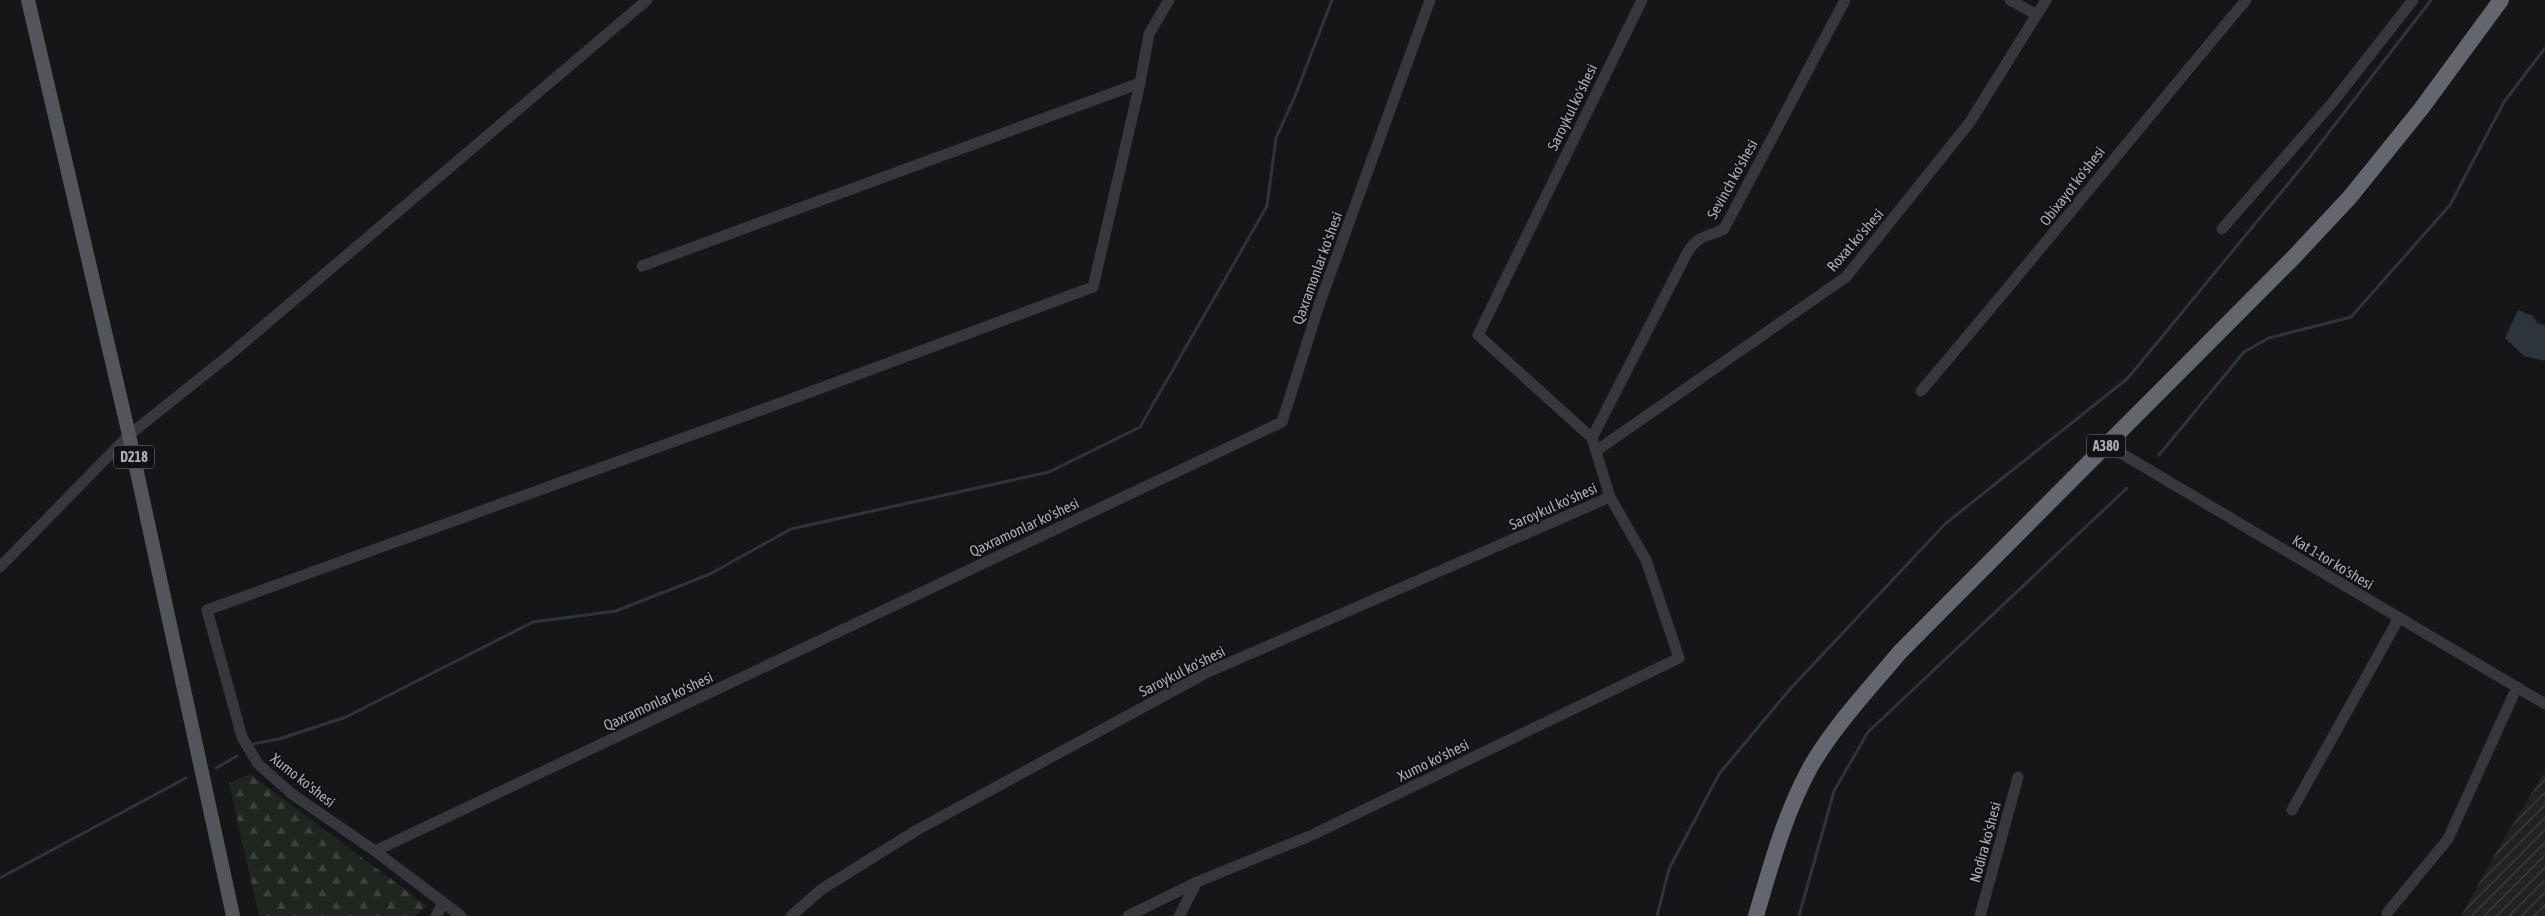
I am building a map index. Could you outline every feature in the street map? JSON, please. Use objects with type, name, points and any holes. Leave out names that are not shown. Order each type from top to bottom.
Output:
[{"type":"highway","name":"A380","points":[[1756,916],[1784,826],[1800,788],[1828,739],[1900,652],[2350,198],[2421,109],[2501,0]]},
{"type":"main road","name":"D218","points":[[28,0],[129,435],[234,916]]},
{"type":"street","points":[[0,568],[129,435],[228,356],[647,0]]},
{"type":"street","points":[[642,266],[1140,83],[1150,34],[1169,0]]},
{"type":"street","name":"Qaxramonlar ko'shesi","points":[[375,851],[1282,422],[1319,305],[1430,0]]},
{"type":"street","name":"Saroykul ko'shesi","points":[[1592,438],[1478,335],[1642,0]]},
{"type":"street","name":"Sevinch ko'shesi","points":[[1592,438],[1687,253],[1694,241],[1705,234],[1724,229],[1845,0]]},
{"type":"street","points":[[2010,0],[2037,16]]},
{"type":"street","name":"Roxat ko'shesi","points":[[1596,452],[1846,277],[1970,122],[2046,0]]},
{"type":"street","name":"Obixayot ko'shesi","points":[[1921,391],[2025,270],[2124,145],[2246,0]]},
{"type":"street","points":[[2222,229],[2333,102],[2412,0]]},
{"type":"street","name":"Xumo ko'shesi","points":[[461,916],[375,851],[292,794],[258,764],[242,737],[207,610],[794,398],[1093,286],[1140,83]]},
{"type":"street","points":[[1592,438],[1610,497]]},
{"type":"street","name":"Kat 1-tor ko'shesi","points":[[2107,445],[2545,704]]},
{"type":"street","name":"Xumo ko'shesi","points":[[1128,916],[1197,882],[1312,835],[1679,658],[1646,560],[1610,497]]},
{"type":"street","name":"Saroykul ko'shesi","points":[[791,916],[822,889],[917,830],[1208,672],[1610,497]]},
{"type":"street","points":[[2292,810],[2399,618]]},
{"type":"street","points":[[2386,913],[2448,839],[2517,687]]},
{"type":"street","name":"Nodira ko'shesi","points":[[1980,916],[2018,777]]},
{"type":"street","points":[[1180,916],[1197,882]]},
{"type":"street","points":[[436,916],[443,904]]},
{"type":"shaded area","points":[[2518,310],[2533,316],[2537,323],[2545,325],[2545,361],[2524,356],[2505,338]]},
{"type":"shaded area","points":[[2545,771],[2545,916],[2461,916],[2495,854]]},
{"type":"green space","points":[[250,774],[427,906],[414,916],[259,916],[229,783]]},
{"type":"waterway","points":[[253,744],[279,739],[346,717],[533,622],[616,611],[710,574],[791,529],[1049,472],[1140,427],[1267,206],[1276,138],[1295,96],[1332,0]]},
{"type":"waterway","points":[[1657,916],[1669,869],[1719,774],[1791,688],[1945,524],[2128,378],[2306,162],[2431,0]]},
{"type":"waterway","points":[[2159,455],[2244,352],[2269,338],[2351,317],[2450,205],[2504,102],[2545,48]]},
{"type":"waterway","points":[[1799,916],[1834,791],[1868,732],[2127,488]]},
{"type":"waterway","points":[[216,768],[237,756]]},
{"type":"waterway","points":[[0,878],[186,778]]}]
